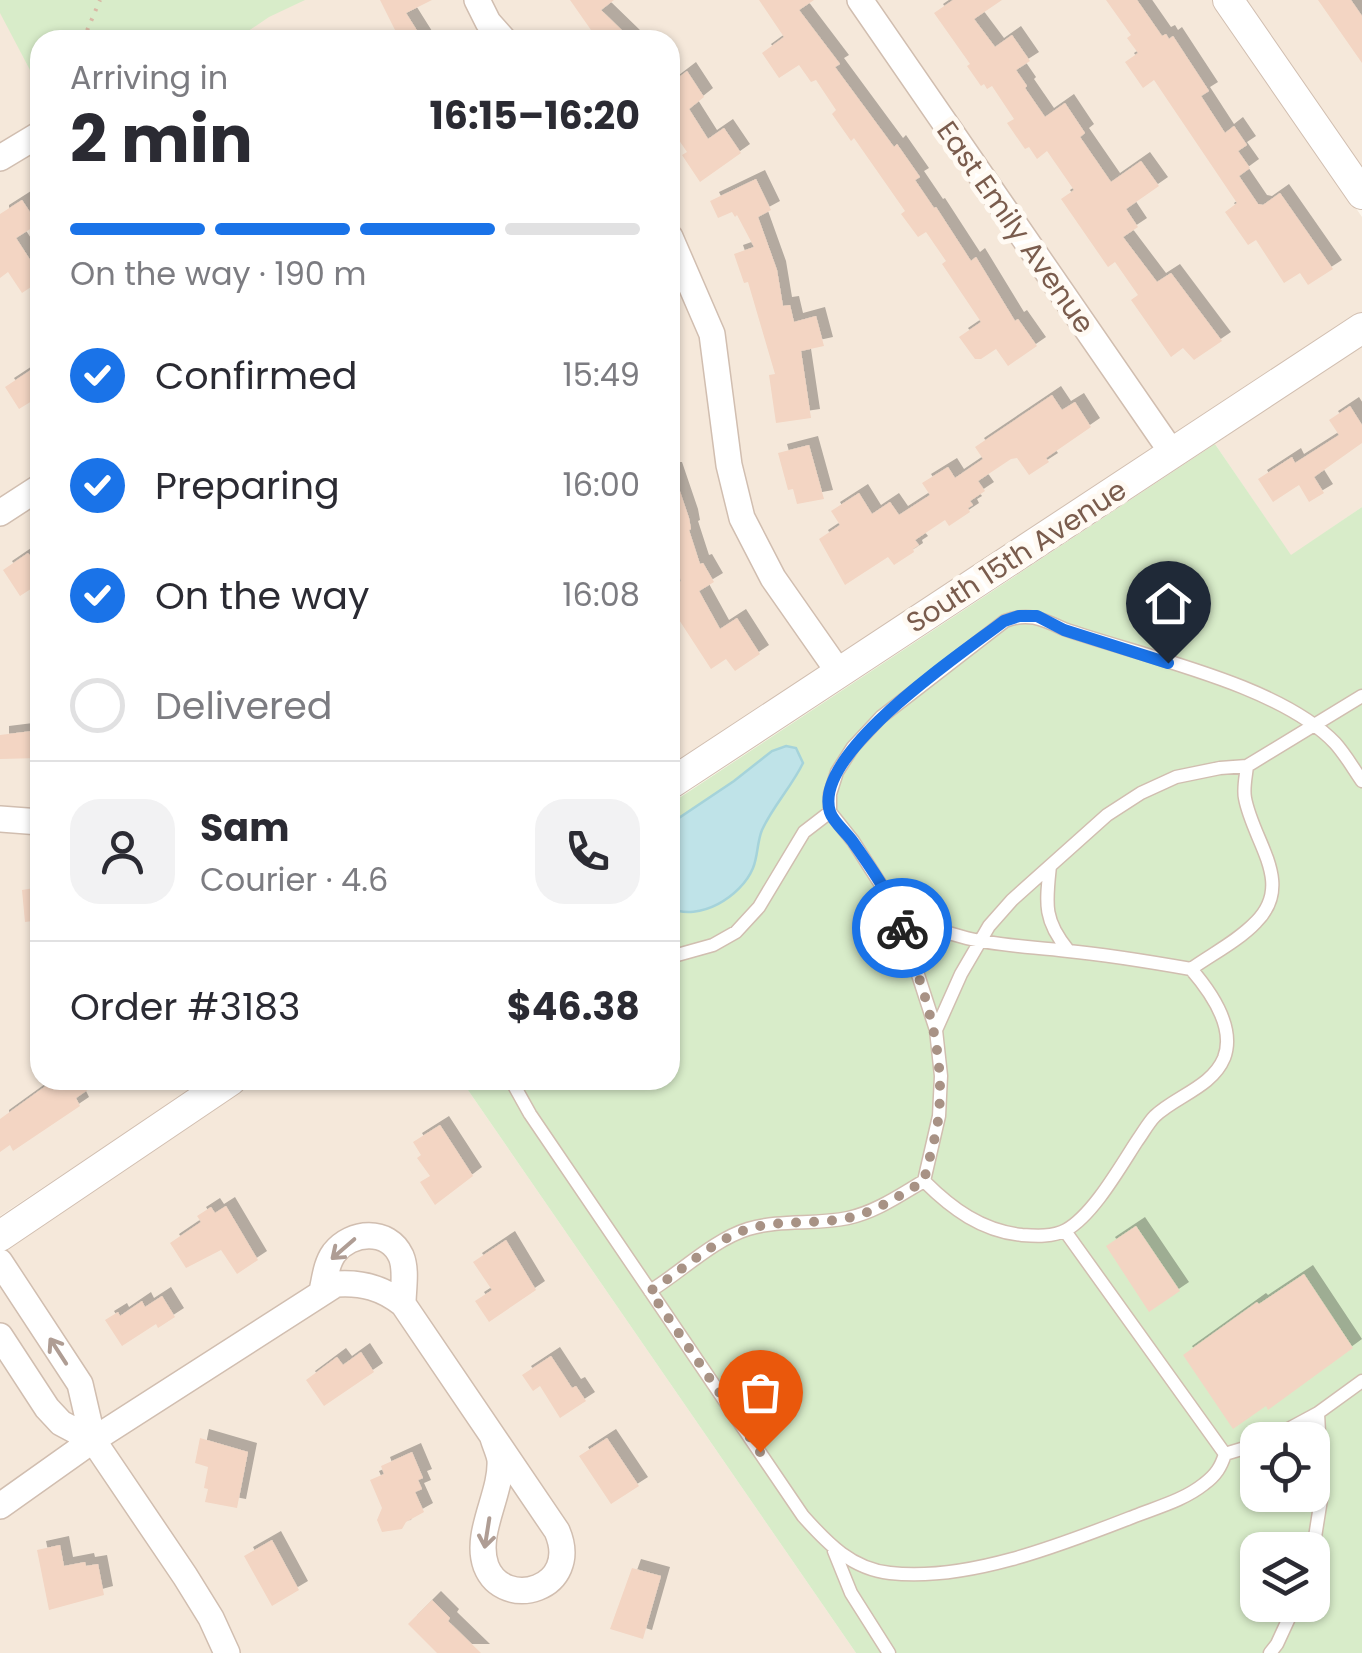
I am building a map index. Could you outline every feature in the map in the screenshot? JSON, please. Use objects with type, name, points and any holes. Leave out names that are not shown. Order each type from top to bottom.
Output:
[{"type":"street","points":[[478,0],[495,30]]},
{"type":"street","name":"East Emily Avenue","points":[[860,0],[1173,454]]},
{"type":"street","points":[[1228,0],[1362,194]]},
{"type":"street","points":[[0,158],[30,140]]},
{"type":"street","points":[[680,261],[712,334],[730,465],[742,518],[773,578],[838,672]]},
{"type":"street","name":"South 15th Avenue","points":[[680,777],[1362,328]]},
{"type":"street","points":[[0,513],[30,494]]},
{"type":"street","points":[[0,819],[30,821]]},
{"type":"street","points":[[0,1236],[217,1090]]},
{"type":"street","points":[[322,1291],[334,1253],[357,1237],[372,1234],[392,1244],[402,1258],[403,1304]]},
{"type":"street","points":[[0,1262],[80,1384],[92,1440],[194,1590],[227,1653]]},
{"type":"street","points":[[0,1506],[92,1440],[336,1284],[370,1286],[390,1293],[403,1304],[493,1438],[562,1543],[564,1558],[556,1575],[548,1582],[520,1591],[496,1581],[484,1557],[500,1459],[493,1438]]},
{"type":"street","points":[[0,1336],[61,1423],[92,1440]]},
{"type":"lane","points":[[650,1291],[744,1230],[773,1223],[852,1217],[881,1206],[924,1181],[939,1116],[941,1076],[936,1030],[896,910],[830,812],[830,794],[837,772],[853,747],[881,717],[1004,621],[1037,616],[1064,630],[1251,692],[1315,726],[1336,743],[1362,781]]},
{"type":"lane","points":[[936,1030],[978,943],[1012,900],[1107,815],[1141,792],[1176,777],[1246,766],[1362,696]]},
{"type":"lane","points":[[1192,969],[1254,925],[1275,893],[1274,874],[1244,795],[1246,766]]},
{"type":"lane","points":[[680,954],[714,945],[736,932],[759,907],[804,832],[830,812]]},
{"type":"lane","points":[[1050,866],[1046,912],[1053,932],[1068,950]]},
{"type":"lane","points":[[896,910],[934,930],[978,943],[1068,950],[1192,969],[1207,988],[1226,1035],[1224,1056],[1213,1074],[1154,1116],[1083,1216],[1065,1231],[1041,1236],[1008,1234],[980,1224],[948,1205],[924,1181]]},
{"type":"lane","points":[[517,1090],[803,1516],[834,1551],[851,1593],[889,1653]]},
{"type":"lane","points":[[1065,1231],[1225,1454]]},
{"type":"lane","points":[[1303,1422],[1362,1381]]},
{"type":"lane","points":[[1316,1532],[1322,1492],[1318,1414]]},
{"type":"lane","points":[[1225,1454],[1240,1449]]},
{"type":"lane","points":[[834,1551],[889,1574],[935,1573],[986,1564],[1094,1532],[1178,1500],[1220,1470],[1225,1454]]},
{"type":"lane","points":[[1270,1653],[1288,1622]]},
{"type":"path","points":[[88,30],[100,0]]},
{"type":"shaded area","points":[[0,0],[1214,0],[1362,217],[1362,314],[680,766],[680,30],[30,30],[30,1090],[190,1090],[0,1216]]},
{"type":"shaded area","points":[[1242,0],[1362,0],[1362,175]]},
{"type":"shaded area","points":[[1362,343],[1362,507],[1291,556],[1215,444]]},
{"type":"shaded area","points":[[238,1090],[468,1090],[856,1653],[0,1653],[0,1249]]},
{"type":"green space","points":[[0,0],[305,0],[250,30],[30,30],[30,70],[0,13]]},
{"type":"green space","points":[[1215,444],[1291,555],[1362,507],[1362,1653],[856,1653],[468,1090],[680,1090],[680,797]]},
{"type":"water","points":[[786,746],[796,748],[803,763],[762,830],[747,879],[718,904],[694,912],[680,911],[680,817],[772,751]]},
{"type":"building","points":[[380,0],[432,0],[406,13],[417,30],[395,30]]},
{"type":"building","points":[[570,0],[614,0],[601,10],[622,30],[591,30]]},
{"type":"building","points":[[759,0],[814,0],[799,10],[840,64],[835,67],[894,147],[897,144],[920,177],[915,180],[934,208],[971,261],[976,257],[1015,321],[1018,319],[1037,346],[1008,366],[996,349],[975,359],[959,337],[981,322],[942,264],[946,261],[926,232],[918,237],[901,214],[905,211],[854,138],[851,141],[832,114],[836,110],[816,80],[811,82],[799,65],[779,78],[762,53],[784,37]]},
{"type":"building","points":[[953,0],[1002,0],[974,19],[995,47],[1012,35],[1030,61],[1016,70],[1025,88],[1045,117],[1065,103],[1085,133],[1080,137],[1111,182],[1141,161],[1159,186],[1126,209],[1138,227],[1123,237],[1157,282],[1171,273],[1222,341],[1194,360],[1183,348],[1171,357],[1131,300],[1138,295],[1115,262],[1108,267],[1061,199],[1074,190],[1047,151],[1037,159],[1029,147],[1025,149],[1007,123],[1014,119],[992,86],[981,86],[934,13]]},
{"type":"building","points":[[1106,0],[1137,0],[1162,36],[1173,36],[1209,91],[1201,96],[1225,133],[1234,126],[1247,145],[1238,151],[1250,168],[1239,176],[1258,204],[1263,205],[1280,193],[1333,269],[1308,285],[1300,273],[1284,283],[1256,240],[1248,245],[1225,212],[1237,203],[1154,80],[1143,88],[1125,62],[1138,53],[1127,38],[1131,35]]},
{"type":"building","points":[[1318,0],[1351,0],[1362,16],[1362,63]]},
{"type":"building","points":[[687,71],[704,97],[689,109],[708,139],[724,128],[741,153],[700,182],[682,155],[687,152],[680,142],[680,76]]},
{"type":"building","points":[[756,179],[771,210],[758,217],[777,270],[783,306],[790,305],[794,322],[816,316],[824,346],[801,351],[811,418],[776,423],[769,375],[775,374],[748,282],[744,283],[734,254],[754,247],[737,215],[732,212],[718,218],[710,201]]},
{"type":"building","points":[[22,200],[30,212],[30,229],[16,238],[30,260],[30,288],[22,293],[8,272],[0,278],[0,214]]},
{"type":"building","points":[[30,371],[30,402],[19,409],[5,387]]},
{"type":"building","points":[[1052,395],[1062,410],[1075,402],[1091,427],[1046,458],[1049,462],[1029,475],[1017,458],[1011,459],[978,481],[985,491],[970,501],[970,512],[949,526],[945,520],[915,540],[919,545],[914,552],[894,565],[888,557],[845,585],[819,539],[840,525],[831,511],[859,493],[872,514],[890,502],[899,515],[930,495],[922,483],[948,467],[955,478],[983,459],[975,447]]},
{"type":"building","points":[[1350,406],[1362,425],[1362,443],[1314,477],[1324,493],[1309,502],[1299,485],[1273,502],[1258,479],[1292,457],[1295,463],[1339,435],[1329,420]]},
{"type":"building","points":[[809,445],[824,499],[797,504],[793,489],[788,490],[778,453]]},
{"type":"building","points":[[680,492],[700,564],[714,582],[699,591],[720,629],[737,618],[760,654],[735,671],[726,659],[711,669],[680,621]]},
{"type":"building","points":[[28,553],[30,590],[20,596],[3,570]]},
{"type":"building","points":[[30,731],[30,758],[0,759],[0,735]]},
{"type":"building","points":[[30,889],[30,921],[25,922],[22,890]]},
{"type":"building","points":[[40,1090],[88,1090],[76,1098],[80,1106],[13,1151],[10,1145],[0,1152],[0,1119]]},
{"type":"building","points":[[440,1125],[473,1176],[435,1205],[420,1182],[430,1176],[417,1158],[421,1155],[413,1142]]},
{"type":"building","points":[[226,1206],[258,1260],[237,1274],[221,1250],[186,1268],[170,1243],[201,1222],[197,1216],[211,1207],[215,1213]]},
{"type":"building","points":[[1136,1226],[1180,1291],[1149,1312],[1106,1246]]},
{"type":"building","points":[[506,1240],[536,1290],[489,1322],[475,1301],[492,1290],[473,1262]]},
{"type":"building","points":[[1304,1274],[1353,1348],[1268,1410],[1266,1406],[1233,1429],[1183,1355]]},
{"type":"building","points":[[162,1296],[175,1317],[122,1346],[105,1320],[118,1312],[120,1316],[142,1301],[145,1307]]},
{"type":"building","points":[[361,1352],[374,1372],[324,1406],[306,1380],[337,1357],[343,1365]]},
{"type":"building","points":[[551,1356],[572,1388],[576,1386],[586,1401],[560,1418],[540,1386],[533,1391],[522,1375]]},
{"type":"building","points":[[200,1438],[248,1452],[237,1508],[205,1502],[208,1467],[195,1463]]},
{"type":"building","points":[[607,1438],[639,1486],[611,1504],[579,1456]]},
{"type":"building","points":[[412,1452],[423,1478],[418,1480],[422,1489],[415,1492],[424,1512],[406,1522],[402,1529],[382,1532],[377,1520],[382,1508],[370,1480],[384,1474],[381,1466]]},
{"type":"building","points":[[272,1540],[299,1590],[272,1606],[244,1556]]},
{"type":"building","points":[[60,1545],[64,1566],[98,1564],[104,1595],[49,1610],[37,1550]]},
{"type":"building","points":[[632,1568],[661,1576],[643,1639],[610,1629]]},
{"type":"building","points":[[432,1600],[481,1653],[437,1653],[408,1624]]},
{"type":"way so far","points":[[760,1452],[650,1291],[744,1230],[773,1223],[852,1217],[881,1206],[924,1181],[939,1116],[941,1076],[936,1030],[902,928]]},
{"type":"route","points":[[902,928],[885,890],[830,812],[830,794],[837,772],[853,747],[881,717],[1004,621],[1019,616],[1037,616],[1064,630],[1168,663]]}]
